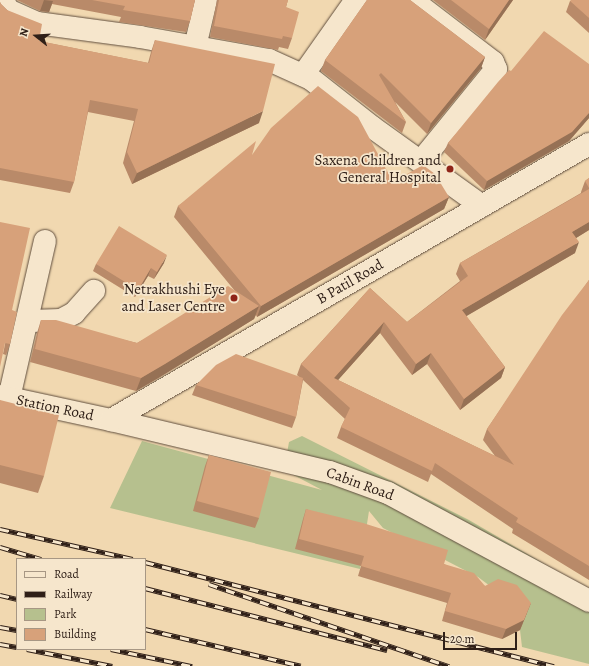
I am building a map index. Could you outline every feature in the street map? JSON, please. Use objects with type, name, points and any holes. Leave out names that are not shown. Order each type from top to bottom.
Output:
[{"type":"street","points":[[3,0],[8,10],[37,23],[195,46],[269,60],[303,75],[422,160],[482,206]]},
{"type":"street","points":[[195,46],[206,0]]},
{"type":"street","points":[[303,75],[356,0]]},
{"type":"street","points":[[412,0],[493,62],[496,69],[422,160]]},
{"type":"street","name":"B Patil Road","points":[[111,420],[589,144]]},
{"type":"street","points":[[4,397],[26,321],[45,241]]},
{"type":"street","points":[[26,321],[61,320],[88,300],[94,291]]},
{"type":"street","name":"Station Road","points":[[4,397],[111,420]]},
{"type":"street","name":"Cabin Road","points":[[111,420],[330,472],[388,493],[589,601]]},
{"type":"green space","points":[[302,436],[469,520],[589,590],[589,664],[522,647],[520,630],[494,589],[478,577],[383,528],[369,511],[360,569],[110,508],[142,441],[322,490],[284,470],[289,442]]},
{"type":"building","points":[[92,0],[195,0],[190,21],[123,10],[125,6]]},
{"type":"building","points":[[219,0],[288,0],[286,7],[299,12],[292,38],[283,36],[282,39],[214,26]]},
{"type":"building","points":[[367,0],[410,0],[485,57],[431,123],[381,73],[379,75],[406,122],[325,60]]},
{"type":"building","points":[[451,0],[509,0],[489,29]]},
{"type":"building","points":[[589,0],[589,18],[570,1]]},
{"type":"building","points":[[0,2],[7,10],[42,24],[39,41],[149,63],[155,40],[275,64],[263,111],[137,173],[127,152],[138,109],[90,100],[74,182],[0,168]]},
{"type":"building","points":[[544,31],[589,64],[589,113],[572,132],[487,181],[448,143],[498,82],[509,70],[511,71]]},
{"type":"building","points":[[318,86],[358,117],[393,182],[423,165],[435,174],[449,197],[261,306],[178,206],[256,141],[252,155],[271,128]]},
{"type":"building","points":[[589,178],[589,188],[585,181]]},
{"type":"building","points":[[589,189],[589,222],[572,232],[579,242],[462,310],[505,367],[464,399],[431,353],[416,364],[384,322],[334,378],[514,465],[487,429],[562,315],[589,280],[589,566],[516,522],[518,518],[435,463],[432,471],[341,427],[350,408],[301,364],[370,288],[407,322],[468,276],[460,263]]},
{"type":"building","points":[[0,222],[30,228],[12,310],[17,312],[10,344],[5,343],[0,367]]},
{"type":"building","points":[[119,226],[167,255],[157,272],[151,268],[138,290],[96,264]]},
{"type":"building","points":[[228,286],[259,306],[141,378],[35,349],[41,320],[56,320],[137,343]]},
{"type":"building","points":[[236,354],[303,378],[296,417],[196,385],[216,365]]},
{"type":"building","points":[[0,400],[59,415],[44,476],[0,465]]},
{"type":"building","points":[[209,455],[271,472],[259,518],[197,501]]},
{"type":"building","points":[[306,509],[363,523],[448,550],[444,564],[474,573],[485,586],[498,579],[517,585],[531,603],[524,620],[506,629],[445,611],[451,593],[361,566],[364,556],[299,539]]},
{"type":"railway","points":[[0,529],[129,558]]},
{"type":"railway","points":[[0,547],[38,558]]},
{"type":"railway","points":[[146,562],[554,666]]},
{"type":"railway","points":[[209,584],[449,666]]},
{"type":"railway","points":[[146,588],[387,650]]},
{"type":"railway","points":[[0,595],[16,599]]},
{"type":"railway","points":[[0,627],[16,630]]},
{"type":"railway","points":[[146,629],[301,666]]},
{"type":"railway","points":[[0,644],[16,647]]},
{"type":"railway","points":[[32,650],[112,666]]},
{"type":"railway","points":[[116,650],[192,666]]},
{"type":"place","name":"Saxena Children and General Hospital","points":[[450,169]]},
{"type":"place","name":"Netrakhushi Eye and Laser Centre","points":[[234,298]]}]
